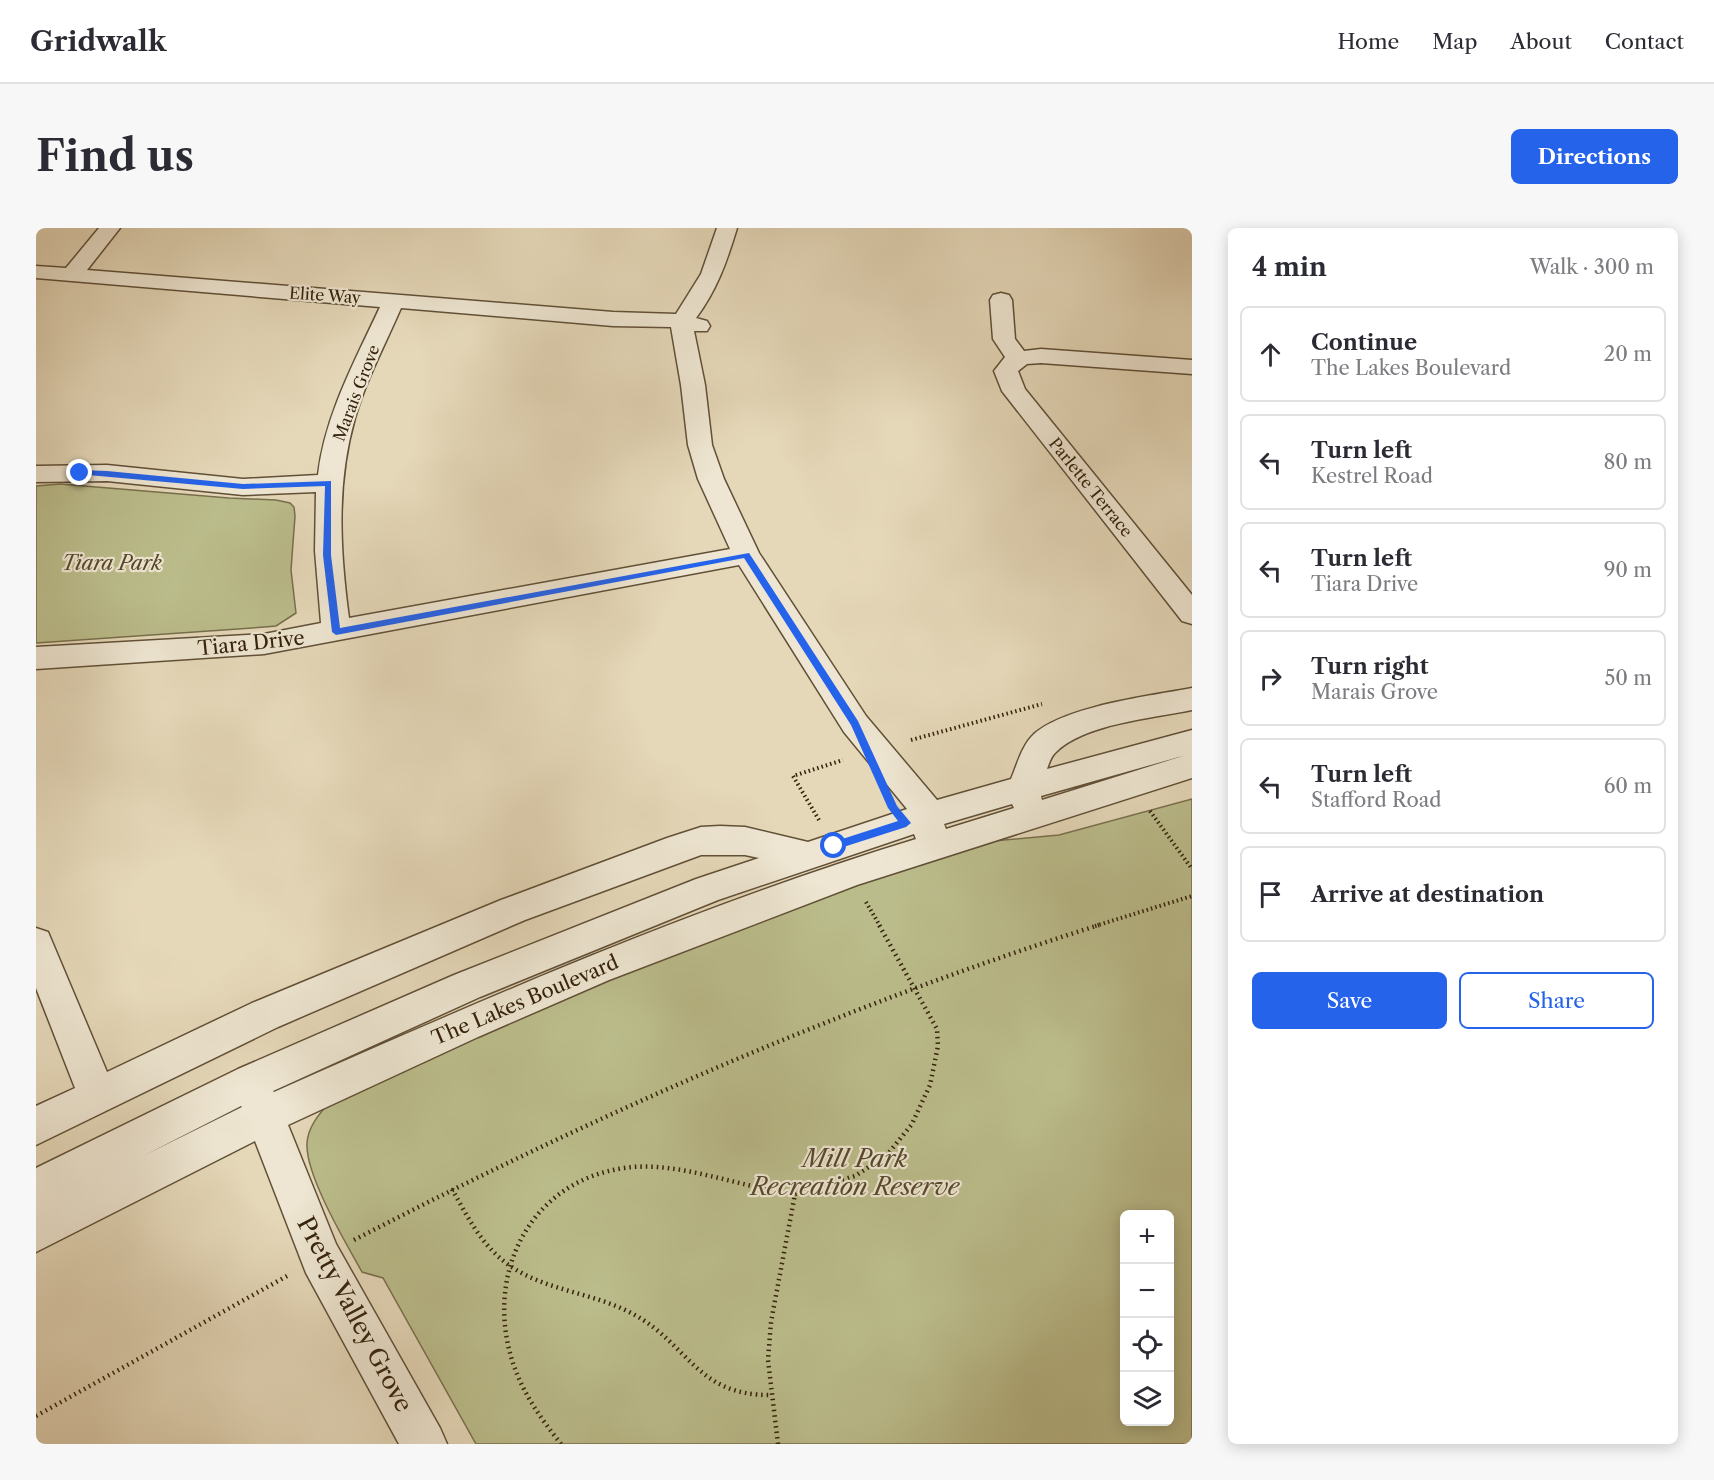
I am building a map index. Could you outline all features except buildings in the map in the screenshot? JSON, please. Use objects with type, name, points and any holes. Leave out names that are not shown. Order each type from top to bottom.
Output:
[{"type":"street","points":[[72,275],[110,228]]},
{"type":"street","points":[[727,228],[712,274],[714,293],[711,305],[688,325],[701,356],[693,385],[700,445],[711,479],[746,555],[855,724],[893,808],[922,828]]},
{"type":"street","name":"Elite Way","points":[[36,272],[688,325]]},
{"type":"street","name":"Marais Grove","points":[[336,632],[327,555],[329,483],[343,418],[394,300]]},
{"type":"street","points":[[1002,300],[1004,339],[1018,359],[1062,357],[1192,367]]},
{"type":"street","name":"Parlette Terrace","points":[[1018,359],[1008,365],[1006,371],[1014,391],[1192,614]]},
{"type":"street","points":[[36,474],[107,473],[243,487],[329,483]]},
{"type":"street","name":"Tiara Drive","points":[[36,658],[239,646],[336,632],[746,555]]},
{"type":"street","points":[[1028,801],[1036,756],[1046,741],[1061,732],[1081,725],[1192,699]]},
{"type":"street","name":"The Lakes Boulevard","points":[[1028,801],[1192,742]]},
{"type":"street","name":"The Lakes Boulevard","points":[[36,1231],[258,1099],[467,986],[708,889],[806,855],[1028,801],[1192,766]]},
{"type":"street","name":"The Lakes Boulevard","points":[[36,1189],[258,1099],[465,1025],[596,969],[738,914],[922,828]]},
{"type":"street","name":"The Lakes Boulevard","points":[[36,1126],[265,1015],[513,910],[667,852],[701,842],[720,840],[745,842],[806,855]]},
{"type":"street","points":[[36,942],[97,1095]]},
{"type":"street","name":"Pretty Valley Grove","points":[[258,1099],[321,1258],[424,1444]]},
{"type":"path","points":[[1144,803],[1192,868]]},
{"type":"path","points":[[36,1416],[170,1340],[452,1189],[701,1074],[916,988],[1035,945],[1192,896]]},
{"type":"path","points":[[561,1444],[536,1413],[520,1383],[510,1353],[505,1319],[505,1291],[509,1265],[518,1240],[549,1199],[568,1187],[594,1176],[624,1168],[654,1168],[682,1172],[774,1192],[795,1194],[850,1178],[875,1165],[894,1146],[916,1116],[931,1086],[938,1064],[940,1045],[937,1029],[916,988]]},
{"type":"path","points":[[452,1189],[470,1221],[486,1243],[509,1265],[534,1278],[606,1302],[635,1316],[654,1329],[703,1376],[723,1388],[744,1395],[771,1395]]},
{"type":"path","points":[[778,1444],[768,1360],[771,1322],[795,1194]]},
{"type":"green space","name":"Tiara Park","points":[[60,484],[276,500],[290,503],[294,507],[295,516],[291,570],[296,613],[276,626],[36,643],[36,486]]},
{"type":"green space","name":"Mill Park Recreation Reserve","points":[[1192,799],[1192,1444],[476,1444],[383,1278],[362,1272],[319,1190],[312,1173],[307,1143],[318,1116],[329,1103],[647,960],[971,843],[1059,835]]},
{"type":"route","points":[[80,473],[107,473],[243,487],[329,483],[326,517],[327,555],[336,632],[746,555],[855,724],[893,808],[906,823],[834,846]]}]
